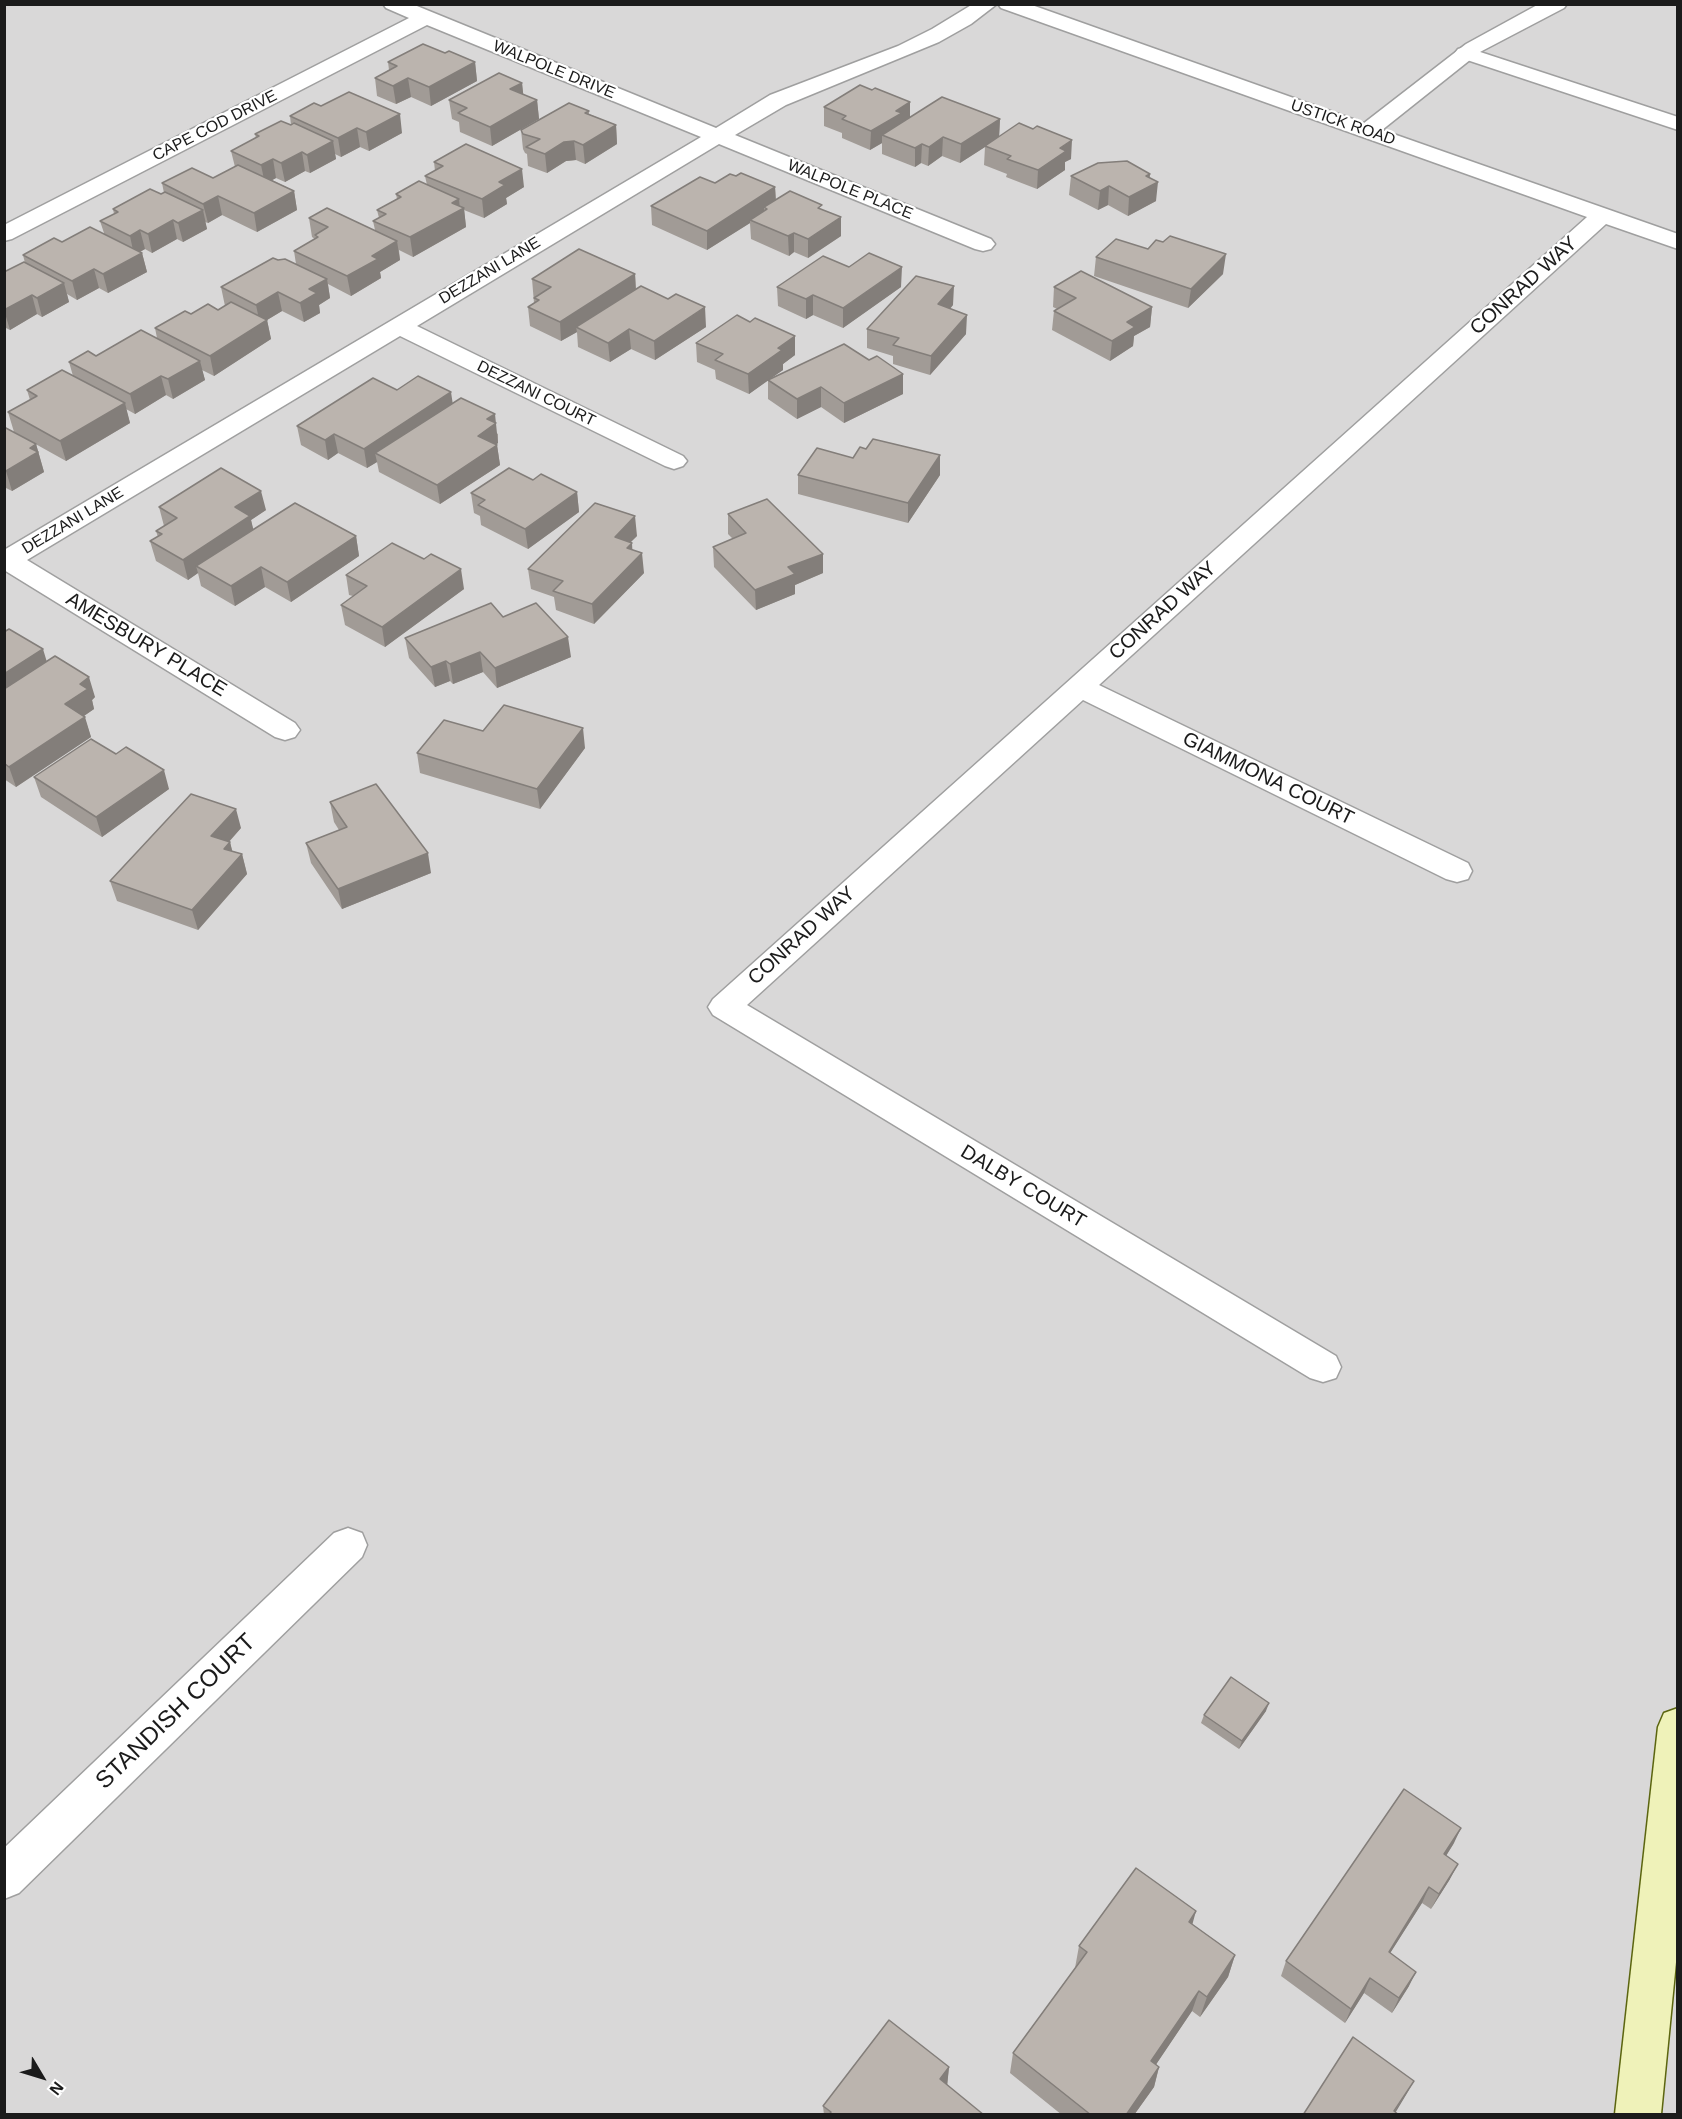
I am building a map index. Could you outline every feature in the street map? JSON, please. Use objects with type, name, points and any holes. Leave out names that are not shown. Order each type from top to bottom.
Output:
[{"type":"main road","points":[[1638,2115],[1677,1727]]},
{"type":"street","name":"WALPOLE DRIVE","points":[[393,4],[716,136]]},
{"type":"street","name":"DEZZANI LANE","points":[[6,561],[778,100],[816,83],[891,57],[925,42],[987,4]]},
{"type":"street","name":"USTICK ROAD","points":[[1008,4],[1677,242]]},
{"type":"street","points":[[1367,131],[1465,53],[1557,4]]},
{"type":"street","name":"CAPE COD DRIVE","points":[[4,234],[425,18]]},
{"type":"street","points":[[1465,53],[1677,124]]},
{"type":"street","name":"WALPOLE PLACE","points":[[716,136],[983,244]]},
{"type":"street","name":"CONRAD WAY","points":[[724,1007],[1603,214]]},
{"type":"street","name":"DEZZANI COURT","points":[[399,326],[674,461]]},
{"type":"street","name":"AMESBURY PLACE","points":[[6,561],[285,730]]},
{"type":"street","name":"GIAMMONA COURT","points":[[1080,687],[1456,871]]},
{"type":"street","name":"DALBY COURT","points":[[724,1007],[1323,1367]]},
{"type":"street","name":"STANDISH COURT","points":[[4,1878],[348,1545]]},
{"type":"shaded area","points":[[5,5],[1677,5],[1677,2114],[5,2114]]},
{"type":"building","points":[[423,44],[445,53],[449,51],[475,62],[429,87],[408,78],[393,86],[375,78],[397,66],[388,62]]},
{"type":"building","points":[[499,73],[522,83],[510,89],[537,100],[490,127],[458,113],[467,108],[449,100]]},
{"type":"building","points":[[860,85],[872,90],[875,88],[910,102],[896,111],[902,113],[871,131],[842,119],[846,116],[824,107]]},
{"type":"building","points":[[349,92],[400,114],[366,132],[357,128],[338,138],[290,116],[314,103],[321,106]]},
{"type":"building","points":[[942,97],[1000,119],[961,144],[943,137],[929,147],[922,144],[915,148],[882,135]]},
{"type":"building","points":[[569,103],[589,111],[585,113],[616,125],[583,145],[574,141],[564,142],[545,154],[526,147],[540,139],[523,134],[521,130]]},
{"type":"building","points":[[281,121],[291,125],[294,123],[333,141],[307,155],[302,152],[281,163],[273,159],[261,165],[231,151],[259,136],[255,134]]},
{"type":"building","points":[[1019,123],[1033,129],[1037,126],[1072,140],[1060,148],[1066,151],[1038,170],[1007,159],[1011,156],[985,146]]},
{"type":"building","points":[[466,144],[522,169],[499,182],[505,185],[482,199],[425,176],[443,166],[434,162]]},
{"type":"building","points":[[1127,161],[1150,174],[1146,176],[1158,182],[1129,197],[1109,186],[1100,191],[1071,176],[1098,163]]},
{"type":"building","points":[[238,165],[294,191],[254,213],[218,196],[203,204],[162,183],[192,168],[213,178]]},
{"type":"building","points":[[741,173],[775,187],[707,231],[651,206],[700,177],[715,183],[730,174],[736,176]]},
{"type":"building","points":[[419,181],[459,199],[452,203],[464,208],[410,237],[373,221],[386,214],[377,210],[401,197],[396,194]]},
{"type":"building","points":[[150,189],[161,194],[165,192],[203,210],[178,223],[173,220],[148,234],[140,230],[130,236],[100,221],[118,212],[113,209]]},
{"type":"building","points":[[790,191],[822,205],[818,208],[841,217],[808,239],[794,233],[788,236],[750,220],[767,209],[764,207]]},
{"type":"building","points":[[327,208],[397,241],[372,256],[378,259],[347,276],[294,251],[318,237],[315,235],[328,227],[309,218]]},
{"type":"building","points":[[90,227],[142,253],[103,274],[94,269],[72,281],[23,255],[54,238],[62,242]]},
{"type":"building","points":[[1170,236],[1226,254],[1191,289],[1096,257],[1116,239],[1148,249],[1156,240],[1163,242]]},
{"type":"building","points":[[579,249],[635,274],[560,322],[528,307],[539,300],[534,298],[551,287],[532,279]]},
{"type":"building","points":[[869,253],[902,267],[843,308],[813,295],[806,299],[777,287],[823,256],[849,267]]},
{"type":"building","points":[[273,258],[285,259],[327,279],[309,289],[317,293],[300,303],[278,292],[256,305],[221,287]]},
{"type":"building","points":[[24,262],[64,283],[37,298],[32,295],[4,310],[4,272]]},
{"type":"building","points":[[1081,271],[1152,307],[1127,322],[1135,327],[1112,341],[1054,311],[1076,298],[1054,287]]},
{"type":"building","points":[[916,276],[954,286],[938,304],[967,315],[931,356],[893,345],[899,338],[867,329]]},
{"type":"building","points":[[641,286],[668,299],[676,294],[705,307],[654,341],[629,329],[608,343],[576,327]]},
{"type":"building","points":[[231,302],[267,320],[210,356],[155,328],[185,311],[191,314],[208,304],[218,310]]},
{"type":"building","points":[[737,315],[750,322],[755,318],[795,336],[778,348],[782,350],[748,374],[715,360],[723,354],[696,343]]},
{"type":"building","points":[[141,330],[200,361],[168,379],[161,376],[130,394],[69,362],[88,351],[96,356]]},
{"type":"building","points":[[844,344],[869,360],[877,356],[903,374],[844,403],[821,387],[797,399],[768,380]]},
{"type":"building","points":[[62,370],[125,403],[60,441],[8,412],[37,396],[27,390]]},
{"type":"building","points":[[418,376],[451,392],[364,449],[334,434],[325,440],[297,426],[373,378],[397,390]]},
{"type":"building","points":[[461,398],[495,414],[487,419],[496,423],[478,436],[497,445],[437,485],[375,453]]},
{"type":"building","points":[[4,427],[36,444],[30,448],[38,452],[6,471],[4,471]]},
{"type":"building","points":[[873,439],[940,455],[908,503],[798,475],[817,448],[853,458],[860,447],[866,449]]},
{"type":"building","points":[[221,468],[261,491],[235,507],[250,516],[183,560],[150,541],[162,534],[156,531],[177,518],[159,507]]},
{"type":"building","points":[[509,468],[533,480],[541,474],[577,492],[525,529],[478,505],[485,500],[471,493]]},
{"type":"building","points":[[767,499],[823,554],[788,567],[795,574],[755,590],[713,547],[746,533],[728,514]]},
{"type":"building","points":[[295,503],[356,536],[287,582],[261,567],[231,586],[196,566]]},
{"type":"building","points":[[595,503],[635,516],[615,537],[632,543],[627,548],[642,553],[592,604],[553,591],[563,581],[528,569]]},
{"type":"building","points":[[392,543],[424,559],[431,554],[461,569],[382,627],[341,605],[367,586],[346,575]]},
{"type":"building","points":[[491,603],[503,617],[536,603],[568,637],[495,668],[480,652],[450,664],[446,661],[431,667],[405,638]]},
{"type":"building","points":[[9,629],[43,649],[4,674],[4,632]]},
{"type":"building","points":[[55,656],[89,677],[80,684],[88,689],[65,704],[85,717],[9,767],[4,763],[4,689]]},
{"type":"building","points":[[504,705],[583,728],[537,789],[417,753],[444,720],[483,731]]},
{"type":"building","points":[[91,739],[116,754],[126,747],[164,770],[96,817],[34,777]]},
{"type":"building","points":[[376,784],[428,853],[338,889],[306,843],[347,827],[330,802]]},
{"type":"building","points":[[191,794],[236,809],[211,836],[230,842],[224,849],[242,854],[192,910],[110,881]]},
{"type":"building","points":[[1231,1677],[1269,1703],[1242,1741],[1204,1715]]},
{"type":"building","points":[[1404,1789],[1461,1828],[1444,1854],[1458,1864],[1439,1894],[1429,1887],[1389,1952],[1416,1972],[1399,1998],[1370,1978],[1351,2009],[1286,1961]]},
{"type":"building","points":[[1136,1868],[1196,1911],[1189,1922],[1235,1955],[1207,1997],[1199,1991],[1151,2061],[1159,2067],[1126,2115],[1091,2115],[1013,2053],[1087,1952],[1079,1946]]},
{"type":"building","points":[[889,2020],[949,2067],[940,2079],[984,2115],[829,2115],[831,2112],[823,2106]]},
{"type":"building","points":[[1353,2037],[1414,2081],[1394,2111],[1399,2115],[1303,2115]]}]
